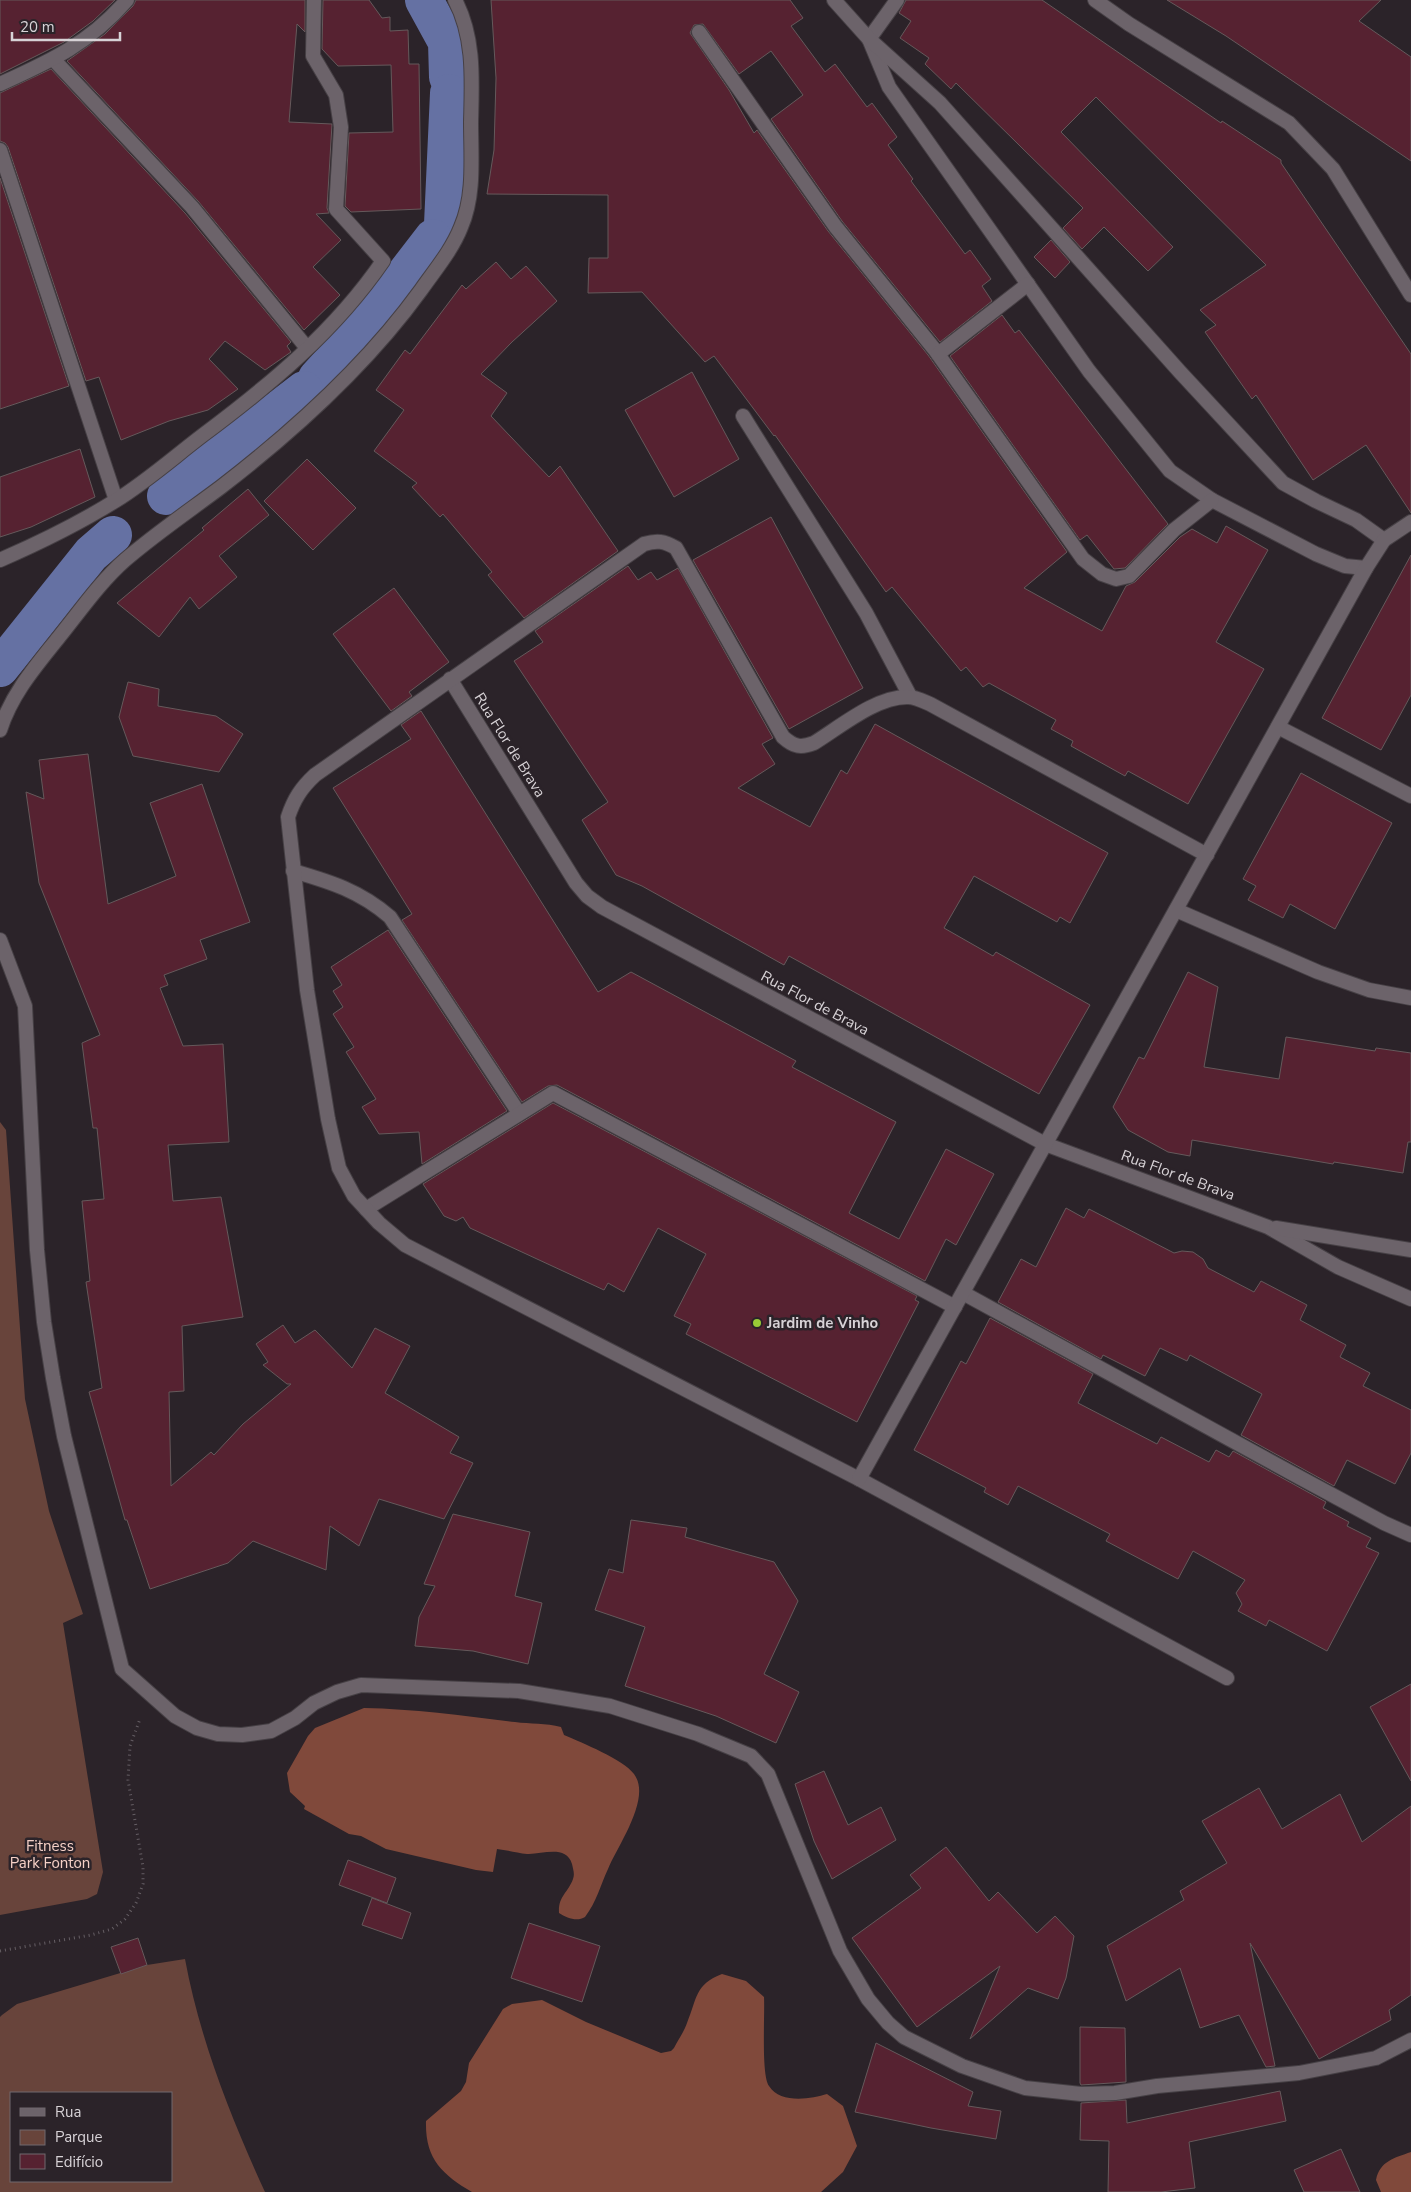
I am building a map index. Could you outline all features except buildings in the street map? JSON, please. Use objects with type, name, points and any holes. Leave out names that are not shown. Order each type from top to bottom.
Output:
[{"type":"street","points":[[0,84],[54,60],[74,48],[127,0]]},
{"type":"street","points":[[0,560],[42,541],[116,500],[237,410],[275,379],[307,348],[354,300],[383,261],[336,209],[341,127],[336,95],[313,56],[314,0]]},
{"type":"street","points":[[0,730],[13,698],[25,680],[106,578],[126,559],[223,485],[313,411],[401,318],[451,246],[462,227],[470,191],[472,68],[467,32],[455,0]]},
{"type":"street","points":[[834,0],[869,39],[940,103],[1180,372],[1283,483],[1356,520],[1384,540]]},
{"type":"street","points":[[869,39],[897,0]]},
{"type":"street","points":[[1095,0],[1128,24],[1289,123],[1333,169],[1411,295]]},
{"type":"street","points":[[699,32],[835,226],[938,354],[1083,559],[1102,574],[1116,579],[1129,576],[1174,530],[1212,500]]},
{"type":"street","points":[[869,39],[889,86],[1089,371],[1170,471],[1212,500],[1316,554],[1345,566],[1366,568]]},
{"type":"street","points":[[54,60],[192,207],[307,348]]},
{"type":"street","points":[[0,150],[116,500]]},
{"type":"street","points":[[938,354],[1028,284]]},
{"type":"street","points":[[744,416],[866,613],[910,696]]},
{"type":"street","points":[[859,1479],[1366,568],[1384,540],[1411,522]]},
{"type":"street","points":[[1207,855],[930,704],[910,696],[894,697],[880,702],[808,745],[803,747],[791,745],[782,737],[676,548],[667,542],[656,540],[644,544],[314,775],[302,787],[293,801],[288,817],[307,990],[330,1127],[339,1168],[354,1196],[405,1245],[859,1479],[1227,1678]]},
{"type":"street","name":"Rua Flor de Brava","points":[[450,680],[576,883],[587,896],[718,970],[1046,1144],[1268,1226]]},
{"type":"street","points":[[1278,727],[1411,796]]},
{"type":"street","points":[[293,871],[336,883],[374,903],[390,918],[519,1113]]},
{"type":"street","points":[[1176,910],[1318,972],[1369,990],[1411,998]]},
{"type":"street","points":[[0,940],[25,1006],[37,1250],[52,1378],[64,1436],[97,1561],[122,1669],[175,1716],[197,1728],[218,1734],[242,1735],[271,1731],[337,1692],[361,1685],[519,1691],[618,1709],[698,1734],[751,1756],[768,1774],[840,1951],[868,1998],[888,2023],[904,2037],[962,2066],[1025,2088],[1081,2094],[1115,2093],[1157,2086],[1299,2073],[1376,2058],[1411,2040]]},
{"type":"street","points":[[366,1209],[552,1093],[955,1307]]},
{"type":"street","points":[[1268,1226],[1411,1250]]},
{"type":"street","points":[[1268,1226],[1338,1267],[1411,1299]]},
{"type":"street","points":[[963,1293],[1305,1481],[1384,1523],[1411,1535]]},
{"type":"path","points":[[0,1951],[91,1935],[112,1929],[125,1919],[136,1903],[143,1884],[143,1867],[128,1780],[130,1746],[149,1692]]},
{"type":"green space","name":"Fitness Park Fonton","points":[[0,1122],[6,1130],[25,1399],[49,1511],[83,1614],[63,1623],[103,1872],[97,1894],[87,1899],[0,1915]]},
{"type":"green space","points":[[185,1959],[191,1989],[208,2049],[240,2136],[265,2192],[0,2192],[0,2017],[17,2004],[147,1965]]},
{"type":"shaded area","points":[[364,1708],[421,1711],[561,1727],[564,1735],[602,1752],[629,1768],[638,1784],[639,1796],[632,1822],[585,1917],[572,1919],[559,1913],[560,1902],[571,1884],[574,1872],[569,1858],[559,1852],[527,1854],[497,1849],[493,1872],[476,1870],[386,1849],[361,1836],[349,1834],[304,1809],[305,1806],[290,1792],[287,1773],[308,1736],[315,1728]]},
{"type":"shaded area","points":[[722,1974],[746,1981],[764,1997],[765,2070],[769,2086],[774,2092],[780,2096],[796,2099],[827,2094],[843,2106],[857,2146],[843,2172],[821,2192],[472,2192],[452,2179],[437,2164],[429,2146],[426,2134],[426,2121],[461,2091],[466,2082],[469,2063],[503,2009],[512,2004],[542,2000],[586,2022],[661,2053],[671,2051],[674,2048],[684,2030],[698,1993],[707,1982]]},
{"type":"shaded area","points":[[1411,2152],[1411,2192],[1381,2192],[1376,2180],[1384,2164]]},
{"type":"waterway","points":[[424,0],[447,42],[448,77]]},
{"type":"waterway","points":[[443,224],[449,93]]},
{"type":"waterway","points":[[317,378],[370,320],[433,238]]},
{"type":"waterway","points":[[166,496],[304,390]]},
{"type":"waterway","points":[[0,668],[91,554],[113,535]]},
{"type":"place","name":"Jardim de Vinho","points":[[757,1323]]}]
